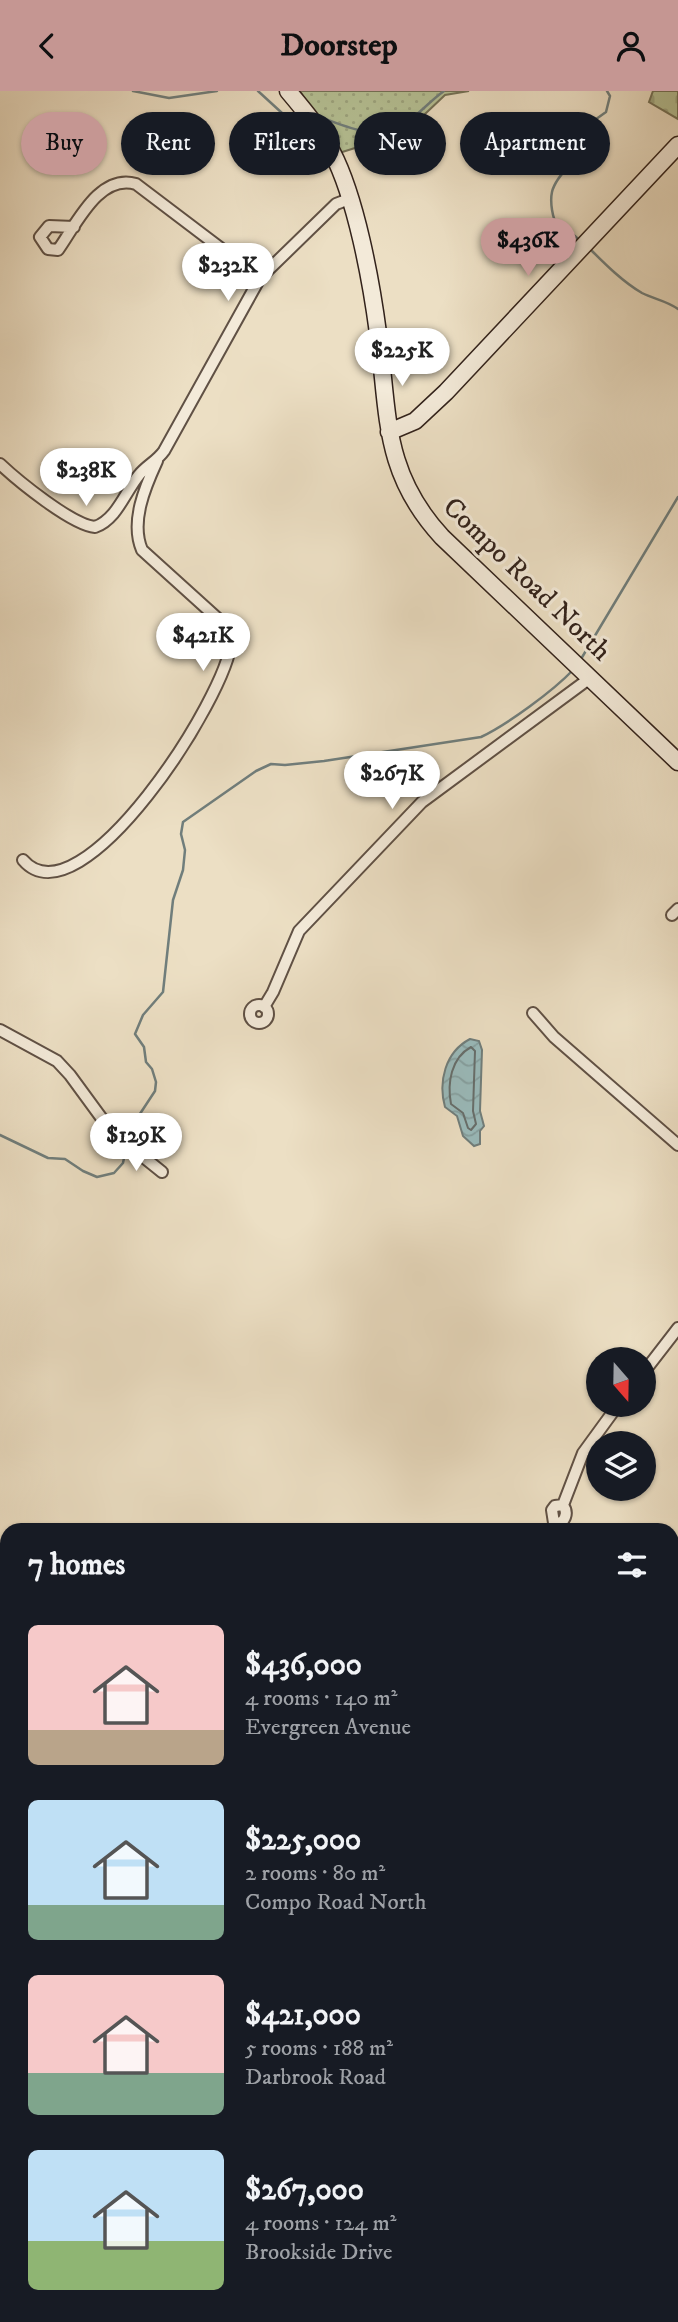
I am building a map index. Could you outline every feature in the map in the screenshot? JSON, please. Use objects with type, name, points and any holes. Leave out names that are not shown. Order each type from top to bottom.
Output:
[{"type":"main road","name":"Compo Road North","points":[[288,91],[329,146],[349,199],[375,313],[389,432],[402,478],[414,501],[430,524],[678,762]]},
{"type":"main road","points":[[389,432],[415,421],[446,392],[678,145]]},
{"type":"street","points":[[74,227],[98,195],[109,186],[130,182],[260,278]]},
{"type":"street","points":[[23,860],[34,870],[42,872],[71,867],[81,862],[130,818],[180,751],[219,676],[231,639],[226,626],[142,550],[138,536],[143,492],[157,461],[260,278],[336,204],[349,199]]},
{"type":"street","points":[[0,464],[34,494],[74,519],[95,527],[112,516],[142,471],[157,461]]},
{"type":"street","points":[[264,1007],[299,931],[422,802],[582,670]]},
{"type":"street","points":[[533,1013],[554,1037],[678,1145]]},
{"type":"street","points":[[0,1030],[62,1065],[102,1121],[127,1146],[162,1172]]},
{"type":"street","points":[[656,1356],[678,1328]]},
{"type":"street","points":[[563,1505],[583,1454],[609,1417]]},
{"type":"green space","points":[[300,91],[469,91],[445,95],[427,112],[354,112],[354,148],[340,153],[340,112],[313,112]]},
{"type":"green space","points":[[653,91],[678,91],[678,119],[649,102]]},
{"type":"water","points":[[470,1039],[479,1041],[482,1050],[480,1111],[484,1126],[480,1131],[480,1144],[474,1146],[463,1136],[457,1116],[445,1107],[442,1088],[449,1060],[461,1045]]},
{"type":"waterway","points":[[133,91],[169,98],[217,91]]},
{"type":"waterway","points":[[258,91],[281,112]]},
{"type":"waterway","points":[[340,124],[374,133],[395,130],[444,91]]},
{"type":"waterway","points":[[606,112],[610,96],[607,91]]},
{"type":"waterway","points":[[562,175],[551,196],[554,219],[558,226],[581,242]]},
{"type":"waterway","points":[[590,249],[635,289],[678,309]]},
{"type":"waterway","points":[[581,659],[678,497]]},
{"type":"waterway","points":[[128,1142],[130,1129],[155,1091],[156,1082],[152,1069],[146,1062],[144,1047],[135,1034],[143,1015],[163,992],[173,900],[183,870],[183,822],[256,771],[271,764],[324,761],[481,737],[530,706],[573,670]]},
{"type":"waterway","points":[[0,1135],[48,1158],[65,1159],[97,1177],[114,1173],[123,1163],[126,1148]]}]
